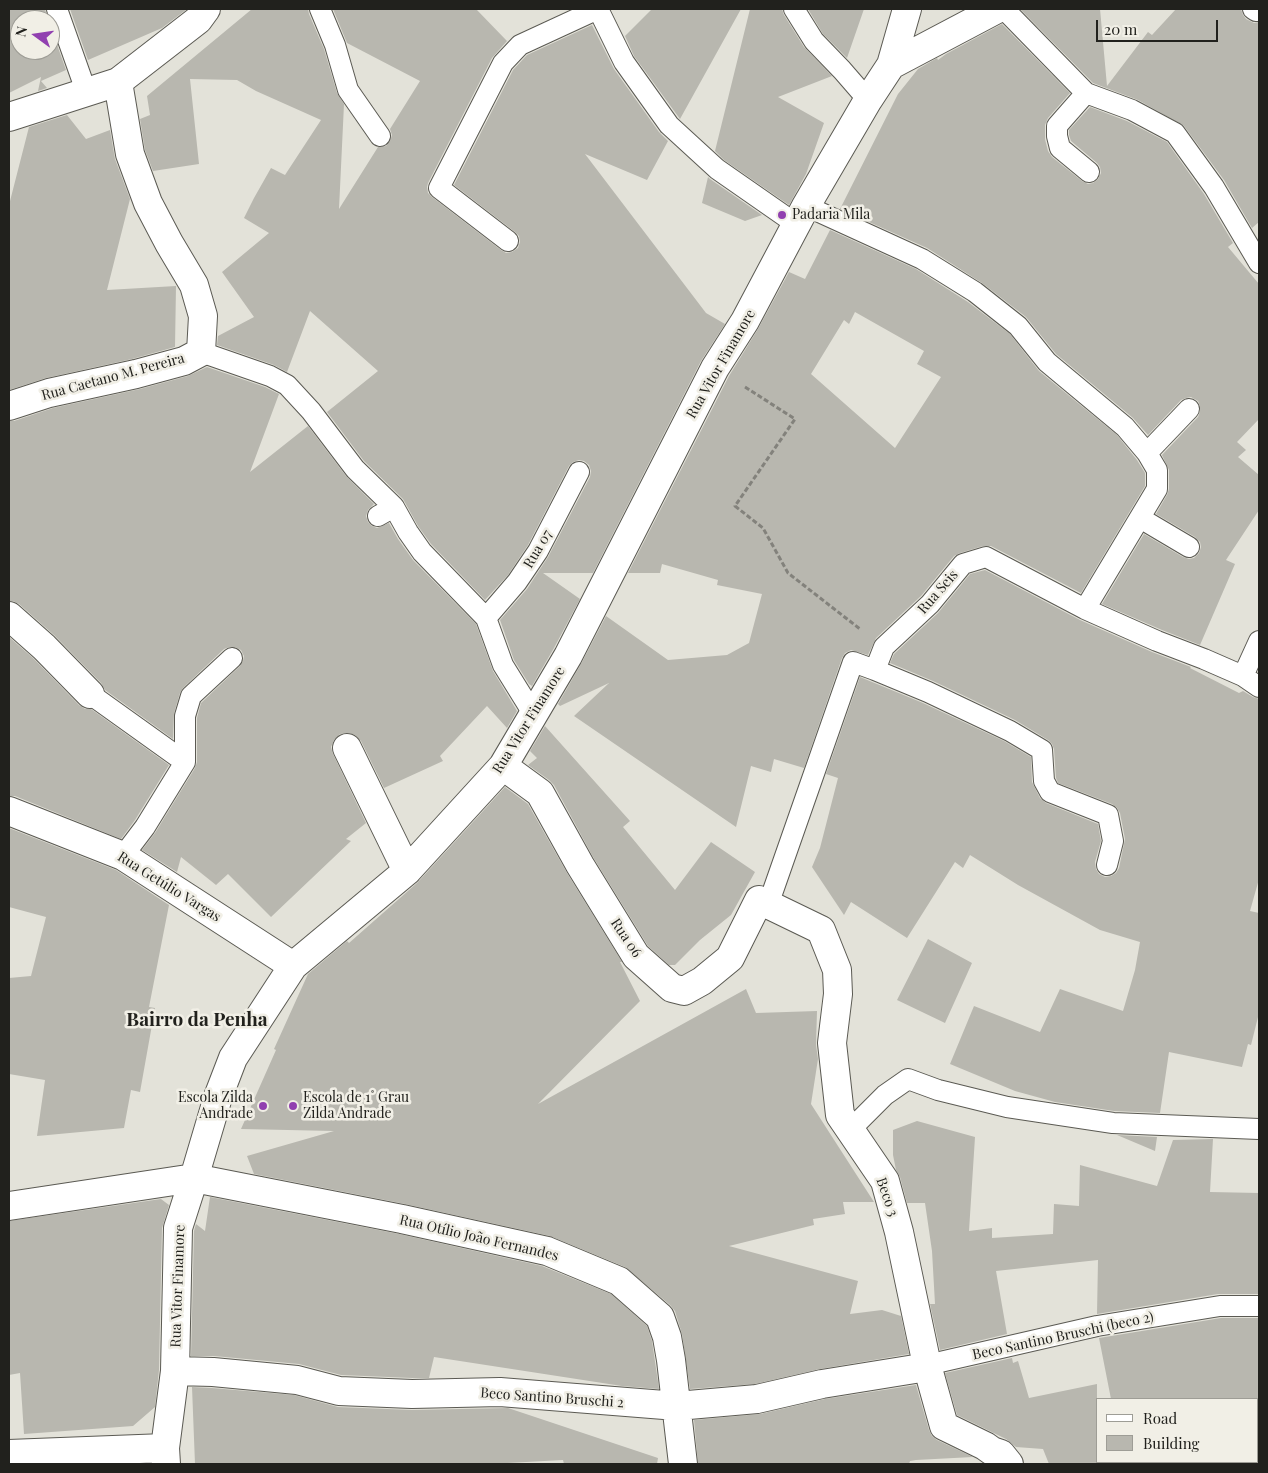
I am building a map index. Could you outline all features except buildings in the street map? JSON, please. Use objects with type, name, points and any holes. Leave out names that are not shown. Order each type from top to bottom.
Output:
[{"type":"street","points":[[9,117],[118,82],[198,20],[206,9]]},
{"type":"street","points":[[891,65],[907,9]]},
{"type":"street","name":"Rua Vitor Finamore","points":[[166,1456],[176,1371],[178,1228],[218,1097],[233,1058],[293,966],[407,871],[503,766],[568,656],[715,368],[745,321],[801,215],[868,100],[891,65],[997,9]]},
{"type":"street","name":"Rua Caetano M. Pereira","points":[[9,406],[49,393],[136,374],[184,361],[201,352],[203,316],[194,285],[148,203],[130,154],[118,82]]},
{"type":"street","points":[[9,616],[44,647],[90,694]]},
{"type":"street","points":[[347,748],[407,871]]},
{"type":"street","name":"Rua 06","points":[[503,766],[540,793],[580,865],[636,956],[672,988],[684,991],[702,981],[730,958],[758,900],[768,905]]},
{"type":"street","name":"Rua Getúlio Vargas","points":[[9,811],[123,856],[293,966]]},
{"type":"street","name":"Beco 3","points":[[768,905],[821,930],[837,970],[838,994],[832,1043],[840,1115],[885,1182],[899,1232],[927,1365],[944,1426],[992,1451],[1002,1454],[1009,1464]]},
{"type":"street","name":"Rua Otílio João Fernandes","points":[[9,1206],[194,1178],[402,1219],[547,1251],[619,1281],[660,1317],[667,1337],[683,1464]]},
{"type":"street","name":"Beco Santino Bruschi 2","points":[[176,1371],[213,1372],[297,1380],[338,1391],[412,1394],[500,1392],[677,1406],[757,1399],[822,1384],[915,1369],[927,1365]]},
{"type":"street","points":[[9,1454],[166,1456]]},
{"type":"lane","points":[[57,9],[86,92]]},
{"type":"lane","points":[[320,9],[335,45],[348,90],[380,136]]},
{"type":"lane","points":[[508,241],[438,188],[503,63],[520,45],[598,9],[624,62],[669,125],[717,169],[801,215],[922,259],[975,292],[1018,326],[1047,362],[1125,427],[1147,453],[1157,470],[1157,489],[1085,609]]},
{"type":"lane","points":[[794,9],[814,41],[868,100]]},
{"type":"lane","points":[[1004,9],[1086,93],[1132,110],[1175,133],[1214,187],[1259,263]]},
{"type":"lane","points":[[1254,9],[1256,11],[1259,10]]},
{"type":"lane","points":[[1086,93],[1058,126],[1057,136],[1060,148],[1088,172]]},
{"type":"lane","points":[[201,352],[270,376],[287,385],[311,411],[386,511],[408,532],[422,552],[486,618],[503,665],[534,715]]},
{"type":"lane","points":[[1147,453],[1189,409]]},
{"type":"lane","name":"Rua 07","points":[[486,618],[517,582],[538,551],[579,472]]},
{"type":"lane","points":[[1140,518],[1189,547]]},
{"type":"lane","name":"Rua Seis","points":[[875,670],[884,648],[930,604],[963,564],[986,557],[1085,609],[1251,681]]},
{"type":"lane","points":[[1251,681],[1259,641]]},
{"type":"lane","points":[[123,856],[145,827],[185,762],[185,716],[191,696],[232,658]]},
{"type":"lane","points":[[768,905],[853,662],[928,692],[1010,731],[1042,750],[1044,781],[1050,792],[1108,815],[1113,841],[1107,865]]},
{"type":"lane","points":[[90,694],[185,762]]},
{"type":"lane","points":[[850,1130],[885,1095],[908,1079],[938,1090],[1007,1107],[1103,1122],[1259,1129]]},
{"type":"lane","name":"Beco Santino Bruschi (beco 2)","points":[[927,1365],[1097,1326],[1220,1306],[1259,1306]]},
{"type":"path","points":[[715,368],[795,419],[735,506],[763,528],[788,573],[884,648]]},
{"type":"place","name":"Padaria Mila","points":[[782,215]]},
{"type":"place","name":"Escola Zilda Andrade","points":[[263,1106]]},
{"type":"place","name":"Escola de 1˚ Grau Zilda Andrade","points":[[293,1106]]},
{"type":"district","name":"Bairro da Penha","points":[[197,1020]]}]
